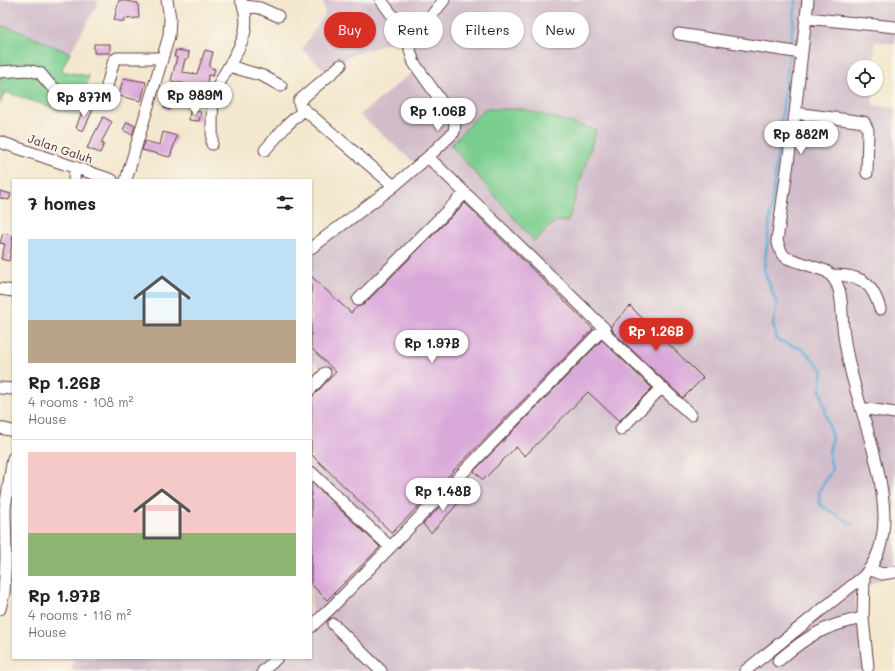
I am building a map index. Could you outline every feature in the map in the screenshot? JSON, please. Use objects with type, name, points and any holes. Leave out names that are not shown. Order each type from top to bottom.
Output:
[{"type":"street","points":[[126,179],[171,26],[167,0]]},
{"type":"street","points":[[381,0],[390,12]]},
{"type":"street","points":[[434,12],[444,0]]},
{"type":"street","points":[[808,0],[806,18],[798,53],[795,114],[778,241],[782,254],[786,258],[832,275],[848,275],[865,282],[875,293],[880,309]]},
{"type":"street","points":[[243,3],[260,8],[278,16]]},
{"type":"street","points":[[212,144],[215,95],[244,36],[247,18],[243,3]]},
{"type":"street","points":[[806,18],[895,27]]},
{"type":"street","points":[[679,34],[798,53]]},
{"type":"street","points":[[312,247],[394,186],[454,132],[455,123],[450,112],[414,63],[410,48]]},
{"type":"street","points":[[107,86],[114,60],[117,58],[162,58]]},
{"type":"street","points":[[341,65],[299,101],[300,106],[394,186]]},
{"type":"street","points":[[229,66],[263,76],[281,86]]},
{"type":"street","points":[[0,72],[27,70],[40,73],[50,85],[60,92],[74,96]]},
{"type":"street","points":[[265,150],[287,124],[304,110]]},
{"type":"street","points":[[795,114],[864,122],[868,130],[868,173]]},
{"type":"street","name":"Jalan Galuh","points":[[0,142],[109,179]]},
{"type":"street","points":[[428,157],[604,328],[608,337],[660,388],[691,415]]},
{"type":"street","points":[[74,167],[74,179]]},
{"type":"street","points":[[358,300],[465,193]]},
{"type":"street","points":[[745,671],[866,573],[877,557],[881,545],[883,512],[879,477],[844,338],[839,288],[832,275]]},
{"type":"street","points":[[0,289],[12,291]]},
{"type":"street","points":[[312,626],[334,606],[604,328]]},
{"type":"street","points":[[312,388],[325,373]]},
{"type":"street","points":[[0,388],[12,389]]},
{"type":"street","points":[[621,429],[660,388]]},
{"type":"street","points":[[861,408],[895,413]]},
{"type":"street","points":[[0,428],[12,430]]},
{"type":"street","points":[[312,473],[390,547]]},
{"type":"street","points":[[0,609],[10,559],[3,524],[9,508],[11,474]]},
{"type":"street","points":[[866,573],[882,574],[895,572]]},
{"type":"street","points":[[866,573],[863,618],[868,667]]},
{"type":"street","points":[[778,661],[803,640],[820,631],[843,622],[863,618]]},
{"type":"street","points":[[333,624],[381,671]]},
{"type":"street","points":[[262,671],[276,659]]},
{"type":"shaded area","points":[[0,0],[99,0],[70,53],[11,28],[0,26]]},
{"type":"shaded area","points":[[323,0],[878,0],[895,3],[895,44],[875,41],[874,60],[847,60],[847,96],[873,96],[873,105],[895,108],[895,574],[889,575],[854,594],[864,671],[72,671],[73,659],[312,659],[312,391],[327,375],[312,360],[312,250],[419,167],[360,115],[415,70],[403,48],[443,48],[443,12],[384,12],[384,44],[376,47],[376,12],[325,12]]},
{"type":"shaded area","points":[[324,16],[324,48],[373,48],[348,57],[330,75],[302,49]]},
{"type":"green space","points":[[0,26],[11,28],[70,53],[61,71],[89,76],[78,116],[5,92],[0,104]]},
{"type":"green space","points":[[484,109],[523,109],[596,130],[568,222],[556,221],[534,241],[451,145]]},
{"type":"building","points":[[119,0],[138,3],[139,18],[124,19],[124,22],[114,20]]},
{"type":"building","points":[[94,44],[110,44],[110,53],[94,53]]},
{"type":"building","points":[[176,50],[189,52],[188,59],[185,59],[182,72],[197,74],[205,50],[213,52],[209,67],[215,69],[213,76],[208,75],[207,88],[209,88],[207,97],[200,96],[200,87],[171,81],[177,57],[174,57]]},
{"type":"building","points":[[123,78],[146,82],[141,101],[119,96]]},
{"type":"building","points":[[167,95],[190,98],[190,106],[171,105],[170,110],[164,108]]},
{"type":"building","points":[[84,106],[93,110],[83,131],[76,128]]},
{"type":"building","points":[[190,111],[201,112],[199,121],[189,120]]},
{"type":"building","points":[[103,117],[112,122],[101,143],[104,144],[100,153],[87,148]]},
{"type":"building","points":[[127,122],[135,126],[132,135],[123,130]]},
{"type":"building","points":[[163,132],[177,136],[170,157],[142,150],[145,141],[160,145]]},
{"type":"building","points":[[0,191],[11,194],[9,200],[0,198]]},
{"type":"building","points":[[465,203],[593,329],[392,533],[312,455],[312,397],[336,372],[312,349],[312,277],[351,313],[357,307],[363,305]]},
{"type":"building","points":[[3,233],[12,236],[9,261],[1,259],[5,244],[0,243]]},
{"type":"building","points":[[630,306],[703,378],[683,398],[614,333],[611,326]]},
{"type":"building","points":[[602,340],[652,388],[619,421],[588,392],[525,456],[516,447],[483,480],[474,471]]},
{"type":"building","points":[[312,483],[380,547],[327,600],[312,585]]},
{"type":"building","points":[[455,491],[463,498],[431,533],[423,524]]},
{"type":"waterway","points":[[790,48],[796,0]]},
{"type":"waterway","points":[[789,55],[764,270],[777,304],[773,325],[777,340],[804,350],[823,370],[820,389],[832,438],[829,453],[832,470],[819,491],[820,505],[852,524]]}]
